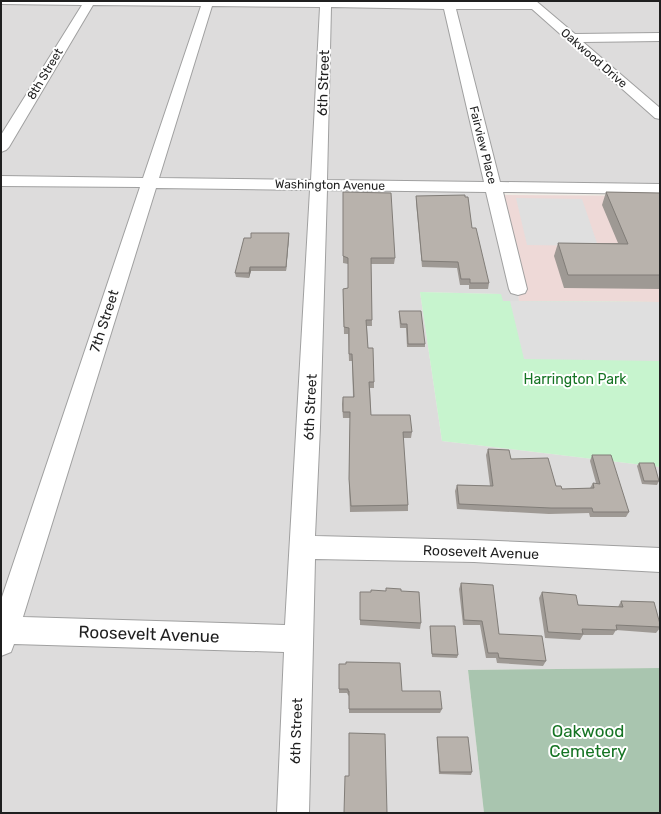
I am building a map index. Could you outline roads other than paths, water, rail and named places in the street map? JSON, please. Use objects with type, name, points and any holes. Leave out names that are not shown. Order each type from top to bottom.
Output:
[{"type":"street","points":[[1,1],[532,3]]},
{"type":"street","name":"8th Street","points":[[1,147],[90,1]]},
{"type":"street","name":"7th Street","points":[[2,634],[208,2]]},
{"type":"street","name":"6th Street","points":[[293,813],[298,639],[306,486],[326,2]]},
{"type":"street","name":"Fairview Place","points":[[448,3],[518,289]]},
{"type":"street","name":"Oakwood Drive","points":[[532,3],[660,115]]},
{"type":"street","points":[[572,38],[660,37]]},
{"type":"street","name":"Washington Avenue","points":[[1,181],[660,189]]},
{"type":"street","name":"Roosevelt Avenue","points":[[302,547],[474,551],[660,560]]},
{"type":"street","name":"Roosevelt Avenue","points":[[2,634],[298,639]]},
{"type":"park label","name":"Harrington Park","points":[[575,379]]},
{"type":"park label","name":"Oakwood Cemetery","points":[[588,741]]}]
